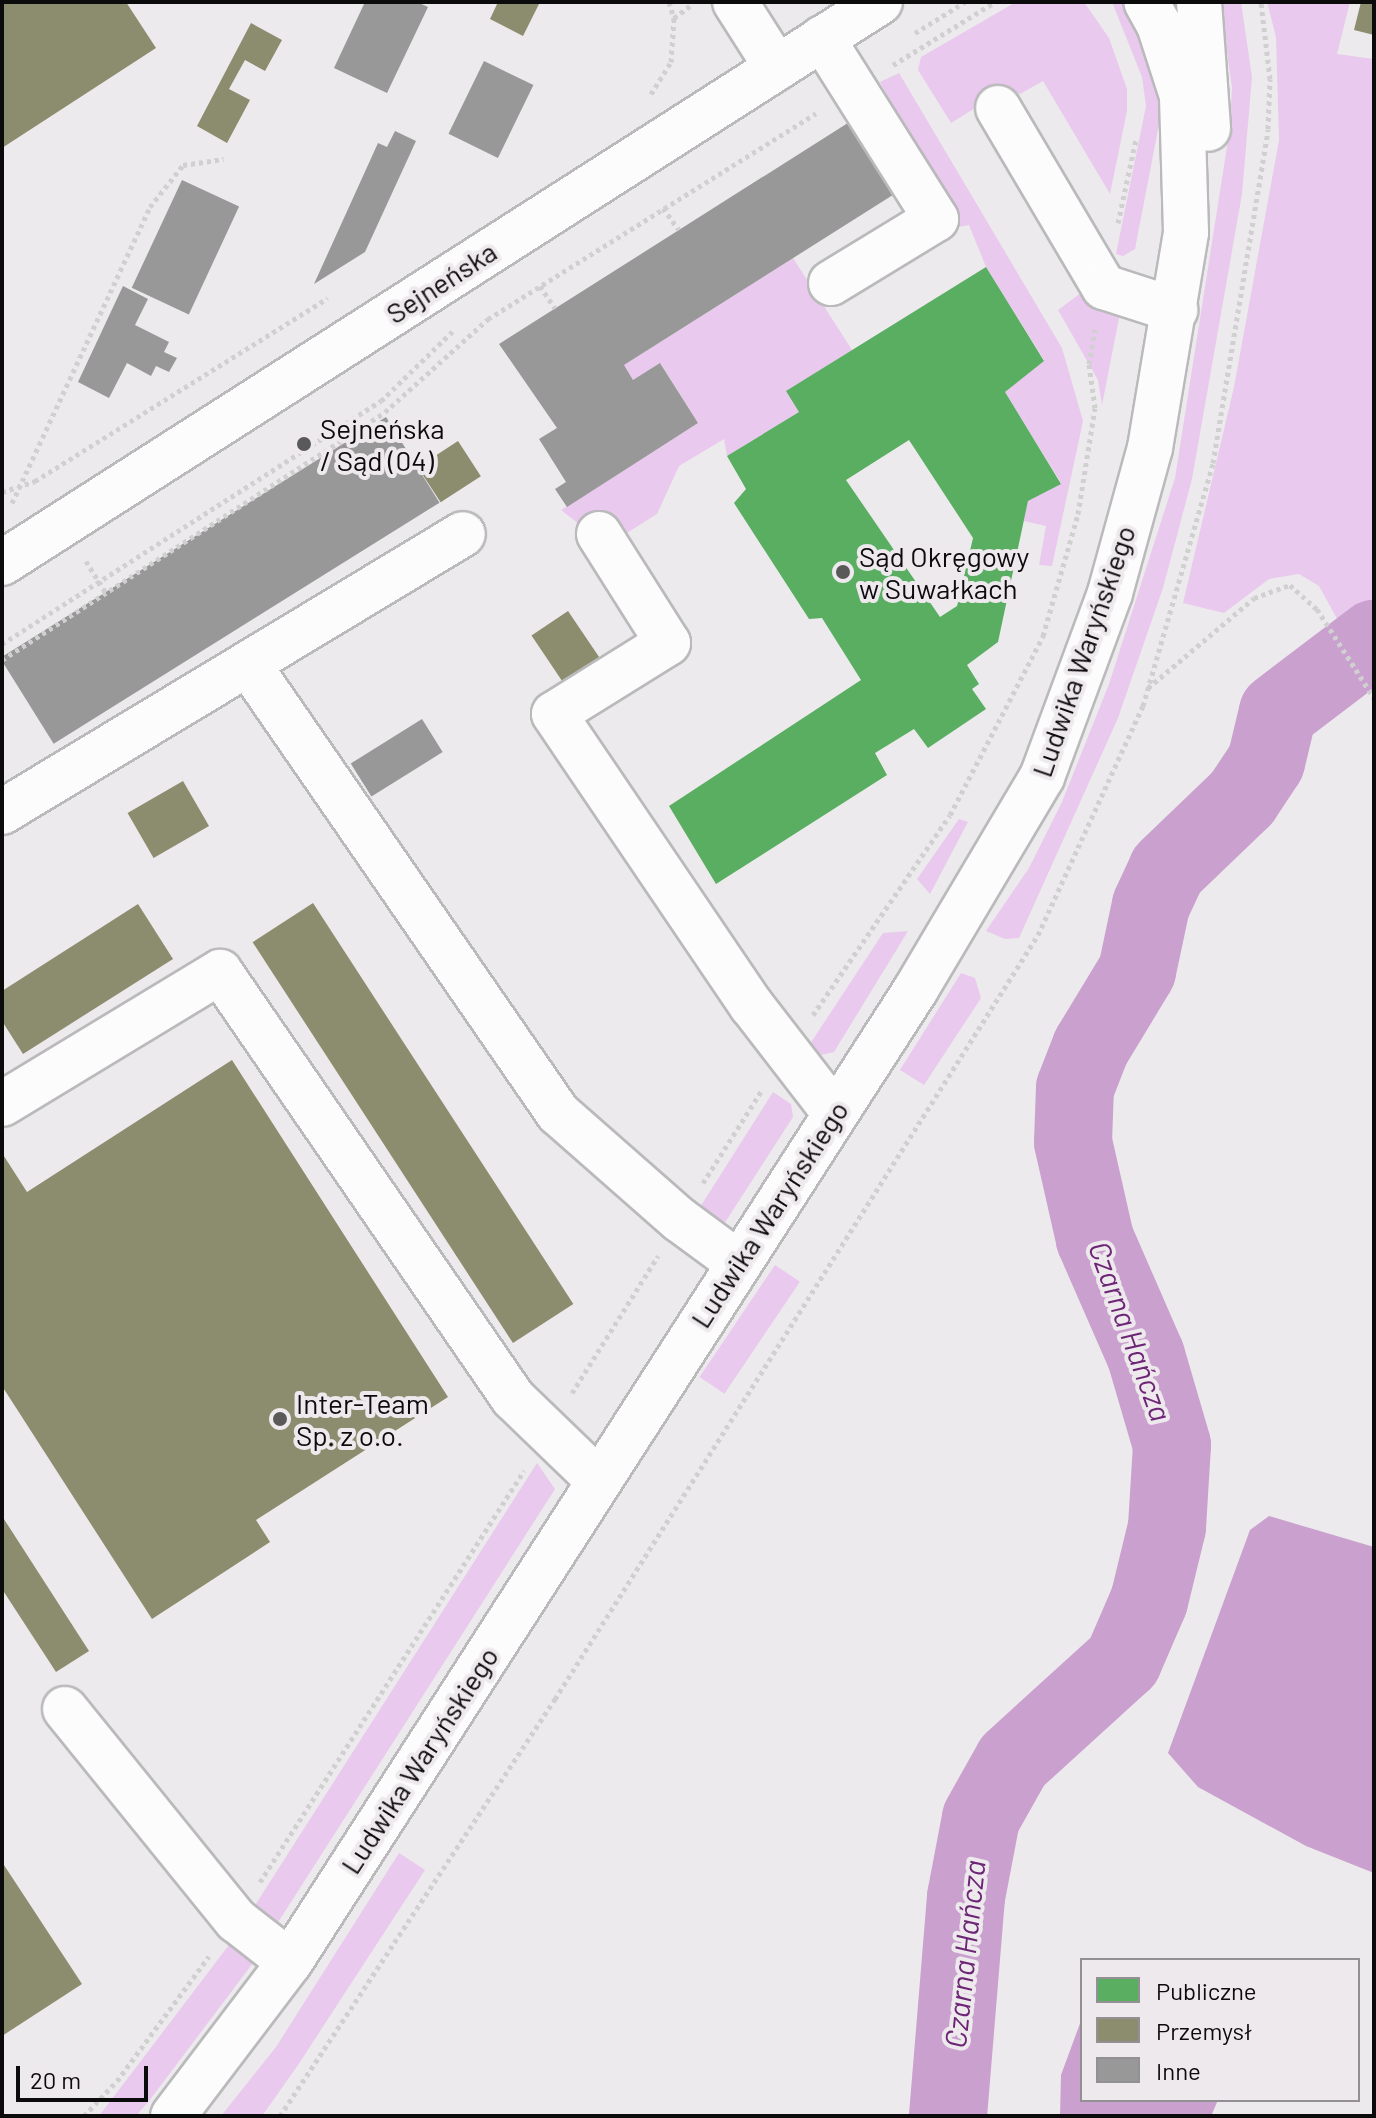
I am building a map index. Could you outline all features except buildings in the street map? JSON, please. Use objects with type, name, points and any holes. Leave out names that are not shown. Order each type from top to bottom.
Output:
[{"type":"street","points":[[735,2],[777,68]]},
{"type":"street","name":"Sejneńska","points":[[2,563],[880,2]]},
{"type":"street","name":"Ludwika Waryńskiego","points":[[173,2116],[290,1962],[737,1262],[916,989],[1042,777],[1110,593],[1150,448],[1186,232],[1182,96],[1159,25],[1146,2]]},
{"type":"street","name":"Ludwika Waryńskiego","points":[[1186,232],[1204,185],[1208,138],[1199,2]]},
{"type":"street","points":[[822,38],[936,219],[831,283]]},
{"type":"street","points":[[998,108],[1104,287],[1175,310]]},
{"type":"street","points":[[2,812],[463,534]]},
{"type":"street","points":[[599,534],[668,643],[554,714],[786,1053],[834,1112]]},
{"type":"street","points":[[248,664],[558,1113],[680,1220],[737,1262]]},
{"type":"street","points":[[2,1104],[220,972],[513,1398],[598,1480]]},
{"type":"street","points":[[65,1709],[236,1920],[290,1962]]},
{"type":"path","points":[[641,101],[671,62],[674,18],[669,2]]},
{"type":"path","points":[[674,18],[695,2]]},
{"type":"path","points":[[912,35],[965,2]]},
{"type":"path","points":[[2,660],[385,412],[488,319],[995,2]]},
{"type":"path","points":[[84,2116],[117,2081],[236,1920],[786,1053],[950,815],[1043,636],[1078,514],[1095,408],[1089,364],[1138,131]]},
{"type":"path","points":[[10,510],[18,485],[150,207],[183,165],[224,159]]},
{"type":"path","points":[[663,208],[679,230]]},
{"type":"path","points":[[540,286],[555,308]]},
{"type":"path","points":[[2,492],[35,481],[333,295]]},
{"type":"path","points":[[2,644],[381,401],[459,326]]},
{"type":"path","points":[[1148,688],[1254,598],[1290,585],[1325,620],[1373,696]]},
{"type":"shaded area","points":[[1016,2],[1084,2],[1109,38],[1127,89],[1127,111],[1110,194],[1043,81],[1020,94],[1007,88],[951,123],[918,70],[921,57]]},
{"type":"shaded area","points":[[1112,2],[1129,2],[1150,49],[1162,109],[1135,249],[1123,256],[1116,254],[1146,106],[1142,77]]},
{"type":"shaded area","points":[[1220,2],[1241,2],[1252,77],[1242,194],[1192,479],[1163,588],[1118,718],[1019,938],[1005,939],[986,931],[1029,868],[1062,802],[1109,684],[1175,478],[1229,134],[1232,88]]},
{"type":"shaded area","points":[[1267,2],[1350,2],[1337,54],[1374,59],[1374,612],[1346,635],[1319,586],[1299,574],[1269,579],[1224,613],[1183,603],[1234,387],[1279,140],[1276,37]]},
{"type":"shaded area","points":[[899,73],[1062,348],[1083,421],[1052,566],[1039,565],[1046,526],[1024,521],[1028,501],[1061,483],[1005,392],[1044,360],[986,267],[969,225],[958,227],[880,82]]},
{"type":"shaded area","points":[[793,258],[852,350],[787,391],[799,412],[727,456],[724,439],[679,466],[657,514],[622,536],[583,527],[561,510],[698,423],[661,364],[633,380],[624,365]]},
{"type":"shaded area","points":[[1085,290],[1121,308],[1102,405],[1098,380],[1058,310]]},
{"type":"shaded area","points":[[959,819],[968,822],[930,894],[917,879]]},
{"type":"shaded area","points":[[908,931],[834,1052],[821,1055],[808,1047],[883,933]]},
{"type":"shaded area","points":[[961,973],[975,978],[981,998],[924,1085],[900,1070]]},
{"type":"shaded area","points":[[773,1092],[791,1104],[793,1117],[724,1224],[715,1225],[697,1212]]},
{"type":"shaded area","points":[[775,1265],[800,1282],[724,1394],[700,1377]]},
{"type":"shaded area","points":[[537,1463],[555,1489],[277,1924],[270,1924],[254,1907]]},
{"type":"shaded area","points":[[1269,1516],[1374,1547],[1374,1873],[1306,1846],[1198,1787],[1168,1753],[1250,1530]]},
{"type":"shaded area","points":[[399,1853],[425,1870],[298,2065],[262,2116],[221,2116],[276,2047]]},
{"type":"shaded area","points":[[232,1941],[256,1959],[149,2101],[136,2116],[99,2116]]},
{"type":"shaded area","points":[[1080,2023],[1080,2102],[1217,2102],[1211,2116],[1060,2116],[1061,2075]]},
{"type":"waterway","name":"Czarna Hańcza","points":[[948,2116],[966,1897],[981,1818],[1013,1761],[1123,1661],[1149,1601],[1167,1527],[1172,1445],[1146,1356],[1095,1239],[1073,1142],[1075,1088],[1091,1047],[1137,971],[1151,905],[1167,870],[1242,798],[1266,762],[1278,712],[1374,639]]},
{"type":"place","name":"Sejneńska / Sąd (04)","points":[[304,444]]},
{"type":"place","name":"Sąd Okręgowy w Suwałkach","points":[[843,572]]},
{"type":"place","name":"Inter-Team Sp. z o.o.","points":[[280,1419]]}]
